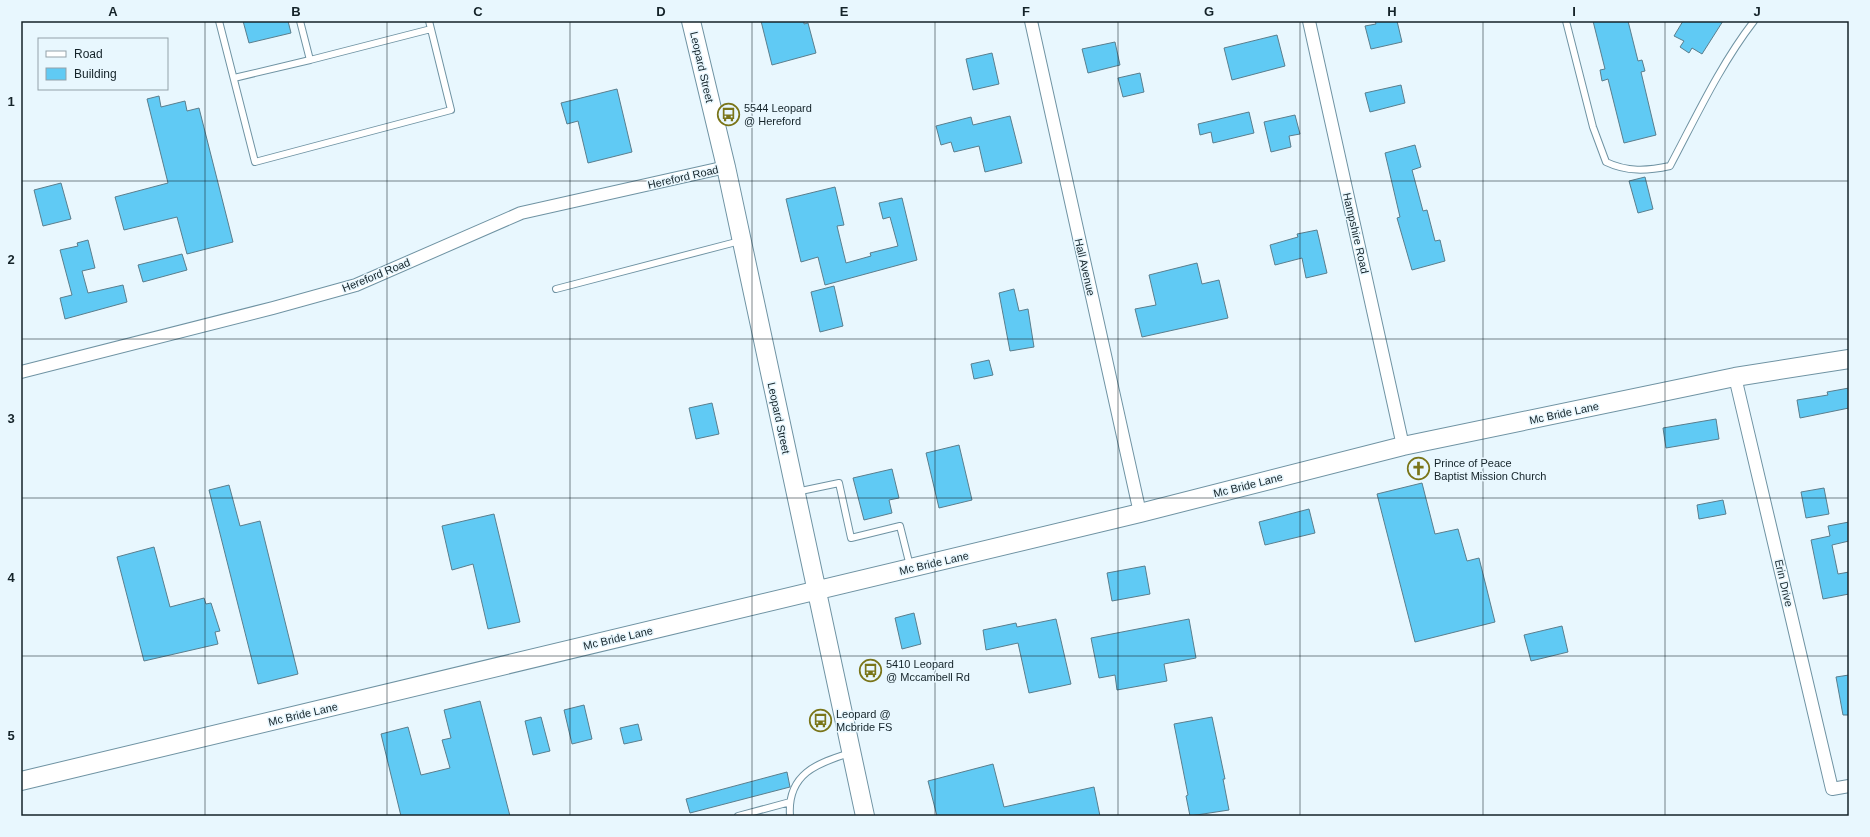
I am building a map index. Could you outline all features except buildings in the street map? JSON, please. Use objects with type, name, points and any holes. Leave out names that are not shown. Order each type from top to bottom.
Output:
[{"type":"street","name":"Leopard Street","points":[[691,21],[726,167],[865,816]]},
{"type":"street","name":"Hall Avenue","points":[[1031,21],[1140,513]]},
{"type":"street","name":"Hampshire Road","points":[[1309,21],[1403,446]]},
{"type":"street","name":"Hereford Road","points":[[21,372],[265,310],[356,285],[521,213],[726,167]]},
{"type":"street","name":"Mc Bride Lane","points":[[21,781],[1140,513],[1403,446],[1735,377],[1849,359]]},
{"type":"street","name":"Erin Drive","points":[[1735,377],[1832,789],[1849,786]]},
{"type":"lane","points":[[219,21],[255,162],[451,110],[428,21]]},
{"type":"lane","points":[[300,21],[310,60]]},
{"type":"lane","points":[[1566,21],[1593,126],[1606,162],[1619,168],[1649,171],[1670,166],[1709,91],[1754,21]]},
{"type":"lane","points":[[234,78],[431,29]]},
{"type":"lane","points":[[556,289],[741,241]]},
{"type":"lane","points":[[795,492],[839,483],[851,538],[900,526],[911,568]]},
{"type":"lane","points":[[790,816],[790,802],[794,787],[810,768],[827,760],[852,752]]},
{"type":"lane","points":[[738,816],[790,802]]},
{"type":"place","name":"5544 Leopard @ Hereford","points":[[729,114]]},
{"type":"place","name":"Prince of Peace Baptist Mission Church","points":[[1418,469]]},
{"type":"place","name":"5410 Leopard @ Mccambell Rd","points":[[870,670]]},
{"type":"place","name":"Leopard @ Mcbride FS","points":[[821,720]]}]
